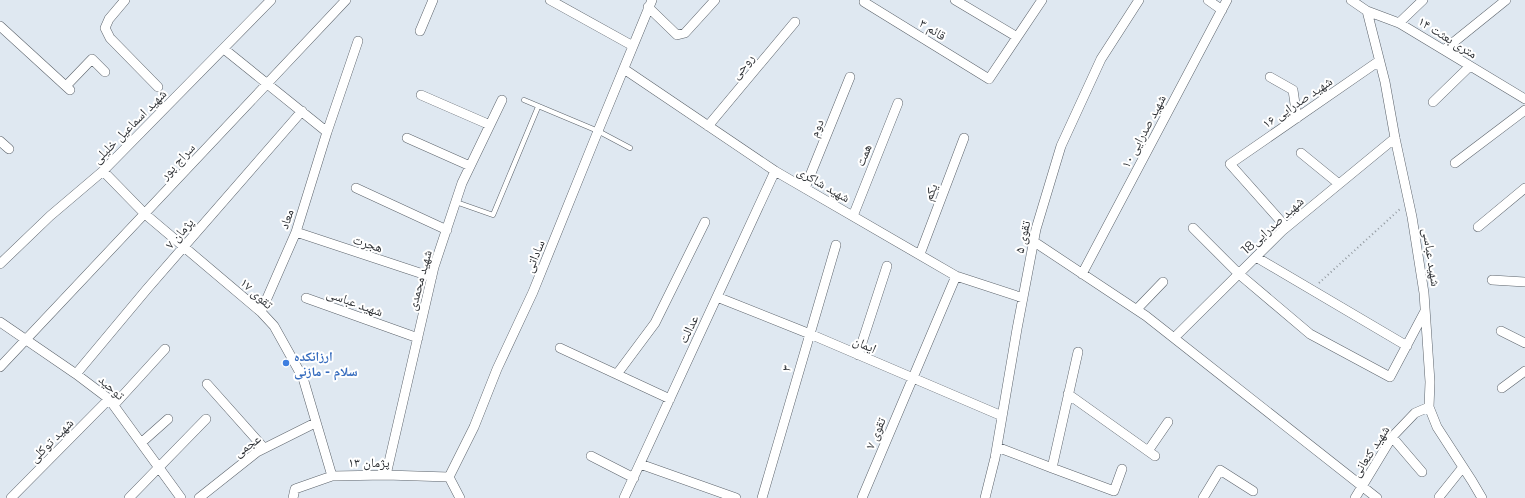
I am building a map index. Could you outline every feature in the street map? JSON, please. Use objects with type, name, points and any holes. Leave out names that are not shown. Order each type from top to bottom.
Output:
[{"type":"street","points":[[125,0],[109,19],[105,28],[110,38],[158,87]]},
{"type":"street","name":"سراج پور","points":[[0,367],[346,0]]},
{"type":"street","points":[[420,31],[433,0]]},
{"type":"street","points":[[550,0],[633,46]]},
{"type":"street","points":[[650,4],[676,35],[685,33],[715,0]]},
{"type":"street","points":[[954,0],[1017,37],[1042,0]]},
{"type":"street","name":"تقوی ۵","points":[[986,498],[997,448],[1036,229],[1061,146],[1101,59],[1139,0]]},
{"type":"street","points":[[1208,0],[1222,10]]},
{"type":"street","name":"شهید صدرایی ۱۰","points":[[1082,274],[1228,0]]},
{"type":"street","name":"۱۴ متری بعثت","points":[[1354,0],[1367,11],[1399,22],[1525,100]]},
{"type":"street","points":[[1399,22],[1423,0]]},
{"type":"street","points":[[1444,50],[1506,0]]},
{"type":"street","name":"شهید اسماعیل خلیلی","points":[[0,264],[50,216],[103,171],[224,49],[268,1]]},
{"type":"street","name":"قائم ۳","points":[[864,2],[989,79],[1017,37]]},
{"type":"street","name":"ساداتی","points":[[450,475],[474,426],[497,369],[533,292],[650,4]]},
{"type":"street","name":"شهید عباسی","points":[[1367,11],[1385,82],[1395,138],[1409,201],[1424,293],[1430,382],[1429,408],[1437,427],[1482,498]]},
{"type":"street","name":"روحی","points":[[708,126],[795,22]]},
{"type":"street","points":[[0,26],[68,88],[92,59],[105,72]]},
{"type":"street","name":"معاد","points":[[261,312],[296,232],[327,132],[358,41]]},
{"type":"street","points":[[224,49],[302,110],[327,132]]},
{"type":"street","name":"شهید صدرایی ۱۶","points":[[1286,227],[1230,164],[1380,61]]},
{"type":"street","points":[[1433,102],[1470,66]]},
{"type":"street","name":"شهید شاکری","points":[[624,69],[775,171],[956,276],[1023,298]]},
{"type":"street","name":"دوم","points":[[805,188],[850,77]]},
{"type":"street","points":[[1270,77],[1293,90],[1297,118]]},
{"type":"street","points":[[421,94],[490,125]]},
{"type":"street","name":"شهید محمدی","points":[[386,475],[432,277],[446,230],[462,183],[502,100]]},
{"type":"street","name":"همت","points":[[853,216],[898,103]]},
{"type":"street","name":"پژمان ۷","points":[[76,374],[147,289],[185,247],[302,110]]},
{"type":"street","points":[[1455,163],[1525,110]]},
{"type":"street","points":[[407,138],[470,166]]},
{"type":"street","name":"یکم","points":[[920,254],[964,138]]},
{"type":"street","name":"شهید صدرایی18","points":[[1174,338],[1286,227],[1395,138]]},
{"type":"street","points":[[0,141],[9,149]]},
{"type":"street","points":[[1301,153],[1339,184]]},
{"type":"street","name":"تقوی ۱۷","points":[[103,171],[145,214],[261,312],[274,326],[303,378],[315,423],[332,476]]},
{"type":"street","name":"عدالت","points":[[624,498],[775,171]]},
{"type":"street","points":[[356,188],[446,230]]},
{"type":"street","points":[[1478,227],[1525,188]]},
{"type":"street","points":[[618,374],[655,323],[705,222]]},
{"type":"street","points":[[1193,228],[1238,274],[1310,334],[1390,377],[1425,310]]},
{"type":"street","name":"هجرت","points":[[296,232],[432,277]]},
{"type":"street","points":[[1034,241],[1137,310],[1377,498]]},
{"type":"street","name":"۳","points":[[762,498],[836,245]]},
{"type":"street","points":[[1256,256],[1407,346]]},
{"type":"street","points":[[858,355],[887,266]]},
{"type":"street","name":"تقوی ۷","points":[[862,498],[956,276]]},
{"type":"street","points":[[1492,280],[1525,282]]},
{"type":"street","points":[[1137,310],[1163,282]]},
{"type":"street","name":"ایمان","points":[[717,297],[810,334],[1002,416]]},
{"type":"street","name":"شهید عباسی","points":[[306,298],[418,338]]},
{"type":"street","name":"توحید","points":[[0,322],[76,374],[112,402],[181,498]]},
{"type":"street","points":[[1501,331],[1525,343]]},
{"type":"street","points":[[560,348],[670,399]]},
{"type":"street","name":"شهید توکلی","points":[[11,498],[112,402],[165,349]]},
{"type":"street","points":[[1052,468],[1078,352]]},
{"type":"street","points":[[1502,388],[1525,371]]},
{"type":"street","points":[[207,384],[264,448]]},
{"type":"street","points":[[1068,394],[1152,454],[1168,422]]},
{"type":"street","name":"شهید کنعانی","points":[[1355,498],[1392,437],[1415,413],[1429,408]]},
{"type":"street","points":[[141,443],[168,419]]},
{"type":"street","points":[[128,498],[206,419]]},
{"type":"street","name":"عجمی","points":[[199,498],[256,452],[315,423]]},
{"type":"street","points":[[1392,437],[1422,472]]},
{"type":"street","points":[[997,448],[1114,491],[1122,470]]},
{"type":"street","points":[[591,456],[634,478]]},
{"type":"street","points":[[640,464],[736,498]]},
{"type":"street","points":[[1439,498],[1463,467]]},
{"type":"street","points":[[1203,498],[1220,470],[1253,491]]},
{"type":"street","points":[[450,475],[460,498]]},
{"type":"street","name":"پژمان ۱۳","points":[[293,498],[295,489],[332,476],[450,475]]},
{"type":"lane","points":[[524,100],[598,132],[630,148]]},
{"type":"lane","points":[[456,202],[493,215],[538,107]]},
{"type":"path","points":[[1312,290],[1409,201]]},
{"type":"place","name":"ارزانکده سلام - مازنی","points":[[286,363]]}]
